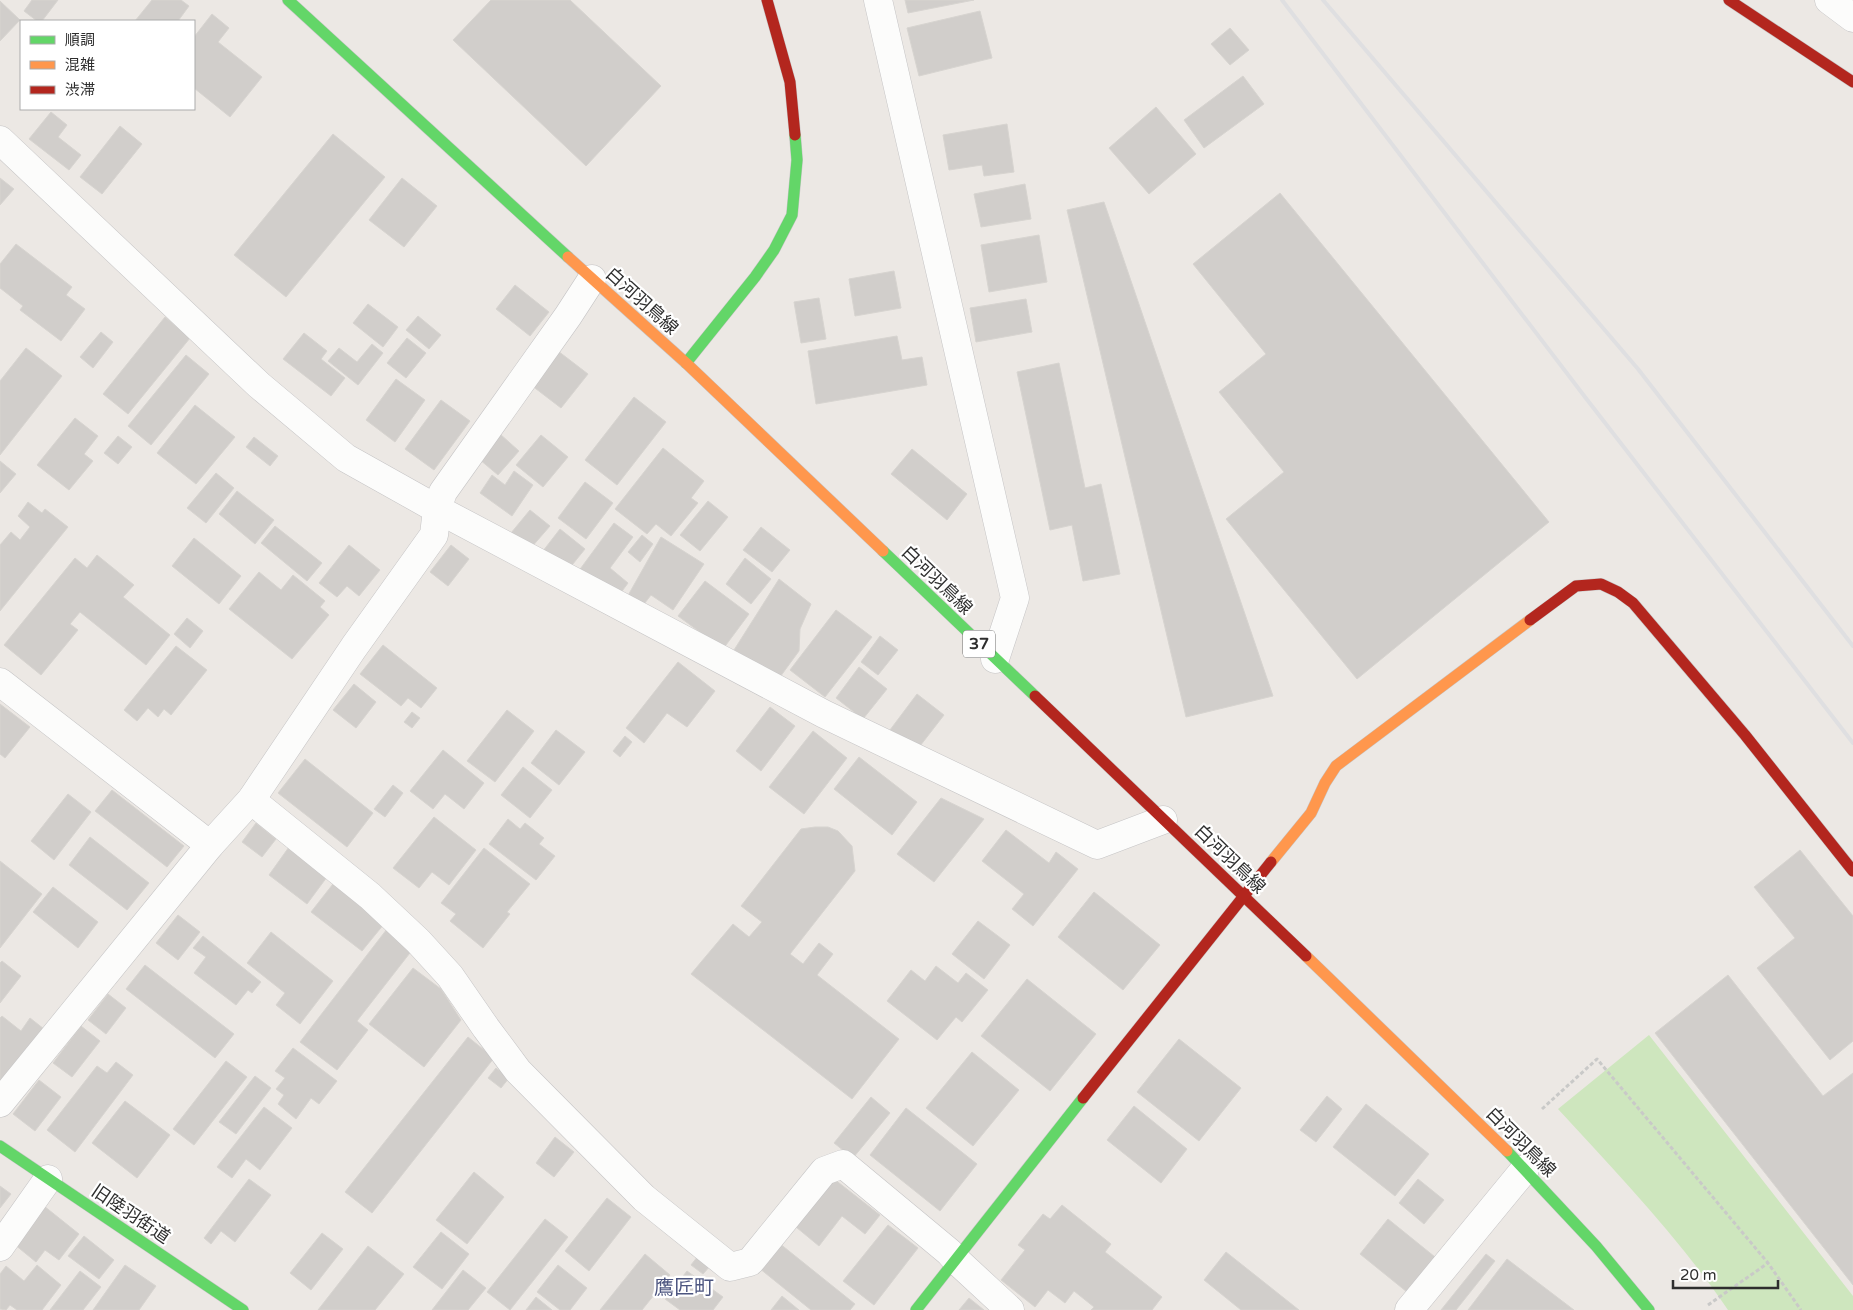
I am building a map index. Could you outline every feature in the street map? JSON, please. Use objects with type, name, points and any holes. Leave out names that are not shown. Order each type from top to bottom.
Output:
[{"type":"street","name":"白河羽鳥線","points":[[288,0],[686,363],[1244,897],[1525,1169],[1596,1246],[1648,1310]]},
{"type":"street","points":[[686,363],[760,270],[774,250],[792,215],[797,160],[790,82],[767,0]]},
{"type":"street","points":[[878,0],[1015,598],[995,659]]},
{"type":"street","points":[[1729,0],[1853,82]]},
{"type":"street","points":[[1829,0],[1853,18]]},
{"type":"street","points":[[0,140],[266,392],[346,458],[437,509],[824,714],[1098,845],[1163,820]]},
{"type":"street","points":[[0,1102],[210,845],[251,800],[354,647],[434,534],[437,509],[443,492],[568,316],[592,279]]},
{"type":"street","points":[[916,1310],[1200,950],[1311,813],[1327,776],[1336,766],[1576,586],[1601,584],[1618,592],[1633,603],[1716,699],[1853,871]]},
{"type":"street","points":[[0,682],[210,845]]},
{"type":"street","points":[[251,800],[370,896],[418,941],[450,976],[518,1071],[644,1198],[730,1267],[750,1262],[824,1171],[843,1164],[949,1252],[1010,1310]]},
{"type":"street","name":"旧陸羽街道","points":[[0,1146],[243,1310]]},
{"type":"street","points":[[1409,1310],[1525,1169]]},
{"type":"street","points":[[0,1247],[48,1180]]},
{"type":"path","points":[[1542,1109],[1597,1059],[1768,1263],[1802,1310]]},
{"type":"path","points":[[1708,1304],[1768,1263]]},
{"type":"green space","points":[[1649,1035],[1853,1296],[1853,1310],[1728,1310],[1668,1232],[1558,1109]]},
{"type":"building","points":[[32,0],[58,0],[43,20],[36,20],[24,11]]},
{"type":"building","points":[[152,0],[181,0],[189,6],[179,20],[136,20]]},
{"type":"building","points":[[491,0],[570,0],[661,86],[586,166],[453,40]]},
{"type":"building","points":[[905,0],[974,0],[908,13]]},
{"type":"building","points":[[0,1],[20,20],[0,41]]},
{"type":"building","points":[[980,11],[992,58],[919,76],[907,28]]},
{"type":"building","points":[[212,14],[229,28],[218,42],[262,77],[230,117],[195,89],[195,36]]},
{"type":"building","points":[[1230,28],[1249,50],[1230,65],[1211,44]]},
{"type":"building","points":[[1243,76],[1264,104],[1204,148],[1184,120]]},
{"type":"building","points":[[1156,107],[1196,154],[1149,194],[1109,148]]},
{"type":"building","points":[[51,112],[67,125],[58,137],[81,155],[69,170],[29,139]]},
{"type":"building","points":[[1007,124],[1014,172],[984,176],[982,165],[949,170],[943,135]]},
{"type":"building","points":[[120,126],[142,144],[102,194],[80,177]]},
{"type":"building","points":[[333,134],[385,177],[286,297],[234,255]]},
{"type":"building","points":[[0,178],[14,189],[0,205]]},
{"type":"building","points":[[402,178],[437,206],[404,247],[369,220]]},
{"type":"building","points":[[1025,184],[1031,219],[981,227],[974,194]]},
{"type":"building","points":[[1280,193],[1549,522],[1357,679],[1226,519],[1284,472],[1219,392],[1266,354],[1193,264]]},
{"type":"building","points":[[1104,202],[1273,696],[1186,717],[1067,210]]},
{"type":"building","points":[[1039,235],[1047,282],[989,292],[981,245]]},
{"type":"building","points":[[16,244],[72,287],[66,295],[85,309],[61,341],[20,310],[23,306],[0,288],[0,264]]},
{"type":"building","points":[[894,271],[901,308],[855,316],[849,279]]},
{"type":"building","points":[[515,285],[549,312],[530,336],[496,309]]},
{"type":"building","points":[[819,298],[826,339],[801,343],[794,302]]},
{"type":"building","points":[[1026,299],[1032,332],[976,342],[970,308]]},
{"type":"building","points":[[368,304],[398,327],[383,347],[353,323]]},
{"type":"building","points":[[418,316],[441,335],[429,349],[406,330]]},
{"type":"building","points":[[165,317],[190,338],[128,414],[103,394]]},
{"type":"building","points":[[101,332],[113,342],[93,368],[80,357]]},
{"type":"building","points":[[304,333],[327,351],[321,359],[345,378],[331,396],[283,359]]},
{"type":"building","points":[[897,336],[902,360],[922,357],[927,385],[816,404],[808,351]]},
{"type":"building","points":[[407,338],[426,353],[406,378],[387,363]]},
{"type":"building","points":[[372,344],[383,353],[358,385],[328,361],[339,348],[357,362]]},
{"type":"building","points":[[26,348],[62,376],[0,455],[0,381]]},
{"type":"building","points":[[558,351],[588,374],[561,408],[531,385]]},
{"type":"building","points":[[186,355],[209,374],[151,445],[128,426]]},
{"type":"building","points":[[1059,363],[1085,488],[1101,484],[1120,574],[1083,581],[1072,525],[1050,530],[1017,372]]},
{"type":"building","points":[[396,379],[425,400],[395,442],[366,420]]},
{"type":"building","points":[[634,397],[666,422],[617,485],[585,460]]},
{"type":"building","points":[[441,400],[470,421],[434,470],[405,449]]},
{"type":"building","points":[[195,405],[235,437],[196,484],[157,453]]},
{"type":"building","points":[[75,418],[98,436],[84,454],[93,461],[69,490],[37,465]]},
{"type":"building","points":[[500,434],[519,451],[498,475],[479,459]]},
{"type":"building","points":[[541,435],[568,457],[543,487],[516,465]]},
{"type":"building","points":[[118,436],[132,447],[118,464],[104,453]]},
{"type":"building","points":[[254,437],[278,456],[270,466],[246,447]]},
{"type":"building","points":[[663,448],[704,481],[691,498],[698,503],[671,536],[656,524],[647,534],[615,509]]},
{"type":"building","points":[[912,449],[967,494],[947,520],[891,474]]},
{"type":"building","points":[[0,461],[16,474],[0,493]]},
{"type":"building","points":[[514,471],[533,485],[512,516],[480,493],[492,475],[505,485]]},
{"type":"building","points":[[216,473],[234,488],[206,523],[187,508]]},
{"type":"building","points":[[585,482],[613,503],[586,539],[558,518]]},
{"type":"building","points":[[237,491],[274,520],[255,544],[219,514]]},
{"type":"building","points":[[708,501],[728,517],[700,551],[680,535]]},
{"type":"building","points":[[28,502],[42,513],[45,509],[68,527],[0,611],[0,545],[11,532],[20,540],[30,527],[18,516]]},
{"type":"building","points":[[530,510],[550,526],[530,549],[511,533]]},
{"type":"building","points":[[614,523],[633,537],[610,568],[628,583],[617,598],[578,572]]},
{"type":"building","points":[[275,526],[322,563],[307,581],[261,543]]},
{"type":"building","points":[[761,527],[790,550],[772,572],[743,550]]},
{"type":"building","points":[[560,529],[585,549],[568,570],[543,551]]},
{"type":"building","points":[[642,535],[653,544],[640,562],[628,552]]},
{"type":"building","points":[[661,537],[704,564],[673,610],[651,595],[641,608],[626,599]]},
{"type":"building","points":[[194,538],[241,576],[219,604],[172,566]]},
{"type":"building","points":[[349,545],[380,570],[359,596],[347,586],[337,597],[319,583]]},
{"type":"building","points":[[451,545],[469,559],[448,586],[430,572]]},
{"type":"building","points":[[97,555],[134,585],[123,597],[170,635],[146,665],[80,612],[70,624],[78,630],[41,675],[4,645],[75,558],[87,568]]},
{"type":"building","points":[[745,558],[771,579],[751,604],[726,584]]},
{"type":"building","points":[[259,572],[281,590],[293,575],[325,601],[320,607],[329,615],[292,659],[229,609]]},
{"type":"building","points":[[779,579],[811,604],[800,629],[799,651],[780,677],[734,650]]},
{"type":"building","points":[[705,581],[749,614],[723,649],[678,616]]},
{"type":"building","points":[[836,610],[872,637],[825,697],[790,670]]},
{"type":"building","points":[[187,618],[203,631],[190,648],[174,634]]},
{"type":"building","points":[[880,636],[898,650],[878,675],[861,662]]},
{"type":"building","points":[[383,645],[437,688],[421,708],[408,698],[401,706],[360,674]]},
{"type":"building","points":[[176,646],[207,670],[171,715],[164,709],[158,717],[148,708],[137,721],[124,710]]},
{"type":"building","points":[[678,662],[715,691],[687,727],[667,713],[644,743],[626,728]]},
{"type":"building","points":[[859,667],[887,689],[863,719],[836,698]]},
{"type":"building","points":[[354,684],[376,702],[356,728],[333,710]]},
{"type":"building","points":[[917,694],[944,715],[920,746],[890,730]]},
{"type":"building","points":[[0,704],[30,727],[5,758],[0,754]]},
{"type":"building","points":[[770,707],[795,726],[761,771],[736,751]]},
{"type":"building","points":[[507,710],[534,731],[495,782],[467,761]]},
{"type":"building","points":[[412,712],[420,718],[412,728],[404,722]]},
{"type":"building","points":[[556,730],[585,752],[559,785],[531,763]]},
{"type":"building","points":[[813,731],[847,758],[804,814],[769,787]]},
{"type":"building","points":[[625,736],[632,742],[620,757],[613,751]]},
{"type":"building","points":[[443,750],[484,783],[464,809],[445,794],[433,809],[410,791]]},
{"type":"building","points":[[859,757],[917,802],[892,835],[834,789]]},
{"type":"building","points":[[305,759],[373,813],[347,847],[278,793]]},
{"type":"building","points":[[523,767],[552,790],[530,818],[501,795]]},
{"type":"building","points":[[393,785],[403,793],[385,817],[374,809]]},
{"type":"building","points":[[112,790],[184,846],[167,867],[95,811]]},
{"type":"building","points":[[68,794],[91,812],[54,860],[31,841]]},
{"type":"building","points":[[941,798],[984,819],[934,882],[897,854]]},
{"type":"building","points":[[434,817],[476,850],[449,885],[432,872],[419,888],[393,868]]},
{"type":"building","points":[[508,819],[520,829],[525,823],[544,838],[539,844],[555,856],[536,880],[489,844]]},
{"type":"building","points":[[256,823],[276,839],[262,857],[242,842]]},
{"type":"building","points":[[828,827],[838,831],[852,846],[855,871],[790,954],[803,964],[819,943],[833,954],[817,975],[899,1039],[852,1099],[691,974],[733,924],[749,937],[762,922],[741,906],[801,829]]},
{"type":"building","points":[[1006,830],[1049,863],[1056,852],[1078,869],[1033,926],[1012,909],[1024,894],[982,861]]},
{"type":"building","points":[[90,837],[149,883],[127,910],[69,865]]},
{"type":"building","points":[[289,847],[327,877],[307,904],[269,875]]},
{"type":"building","points":[[484,848],[530,884],[507,912],[510,914],[483,948],[450,921],[456,914],[441,903]]},
{"type":"building","points":[[1800,850],[1853,916],[1853,1041],[1830,1060],[1757,968],[1795,938],[1754,887]]},
{"type":"building","points":[[0,861],[42,894],[0,948]]},
{"type":"building","points":[[333,884],[384,924],[362,951],[311,912]]},
{"type":"building","points":[[53,887],[98,922],[78,948],[33,912]]},
{"type":"building","points":[[1094,892],[1160,945],[1123,990],[1058,937]]},
{"type":"building","points":[[178,915],[200,932],[178,960],[156,943]]},
{"type":"building","points":[[978,921],[1010,945],[984,979],[952,954]]},
{"type":"building","points":[[387,929],[413,949],[357,1021],[368,1030],[337,1070],[300,1042]]},
{"type":"building","points":[[271,932],[333,981],[300,1024],[276,1005],[285,993],[247,963]]},
{"type":"building","points":[[203,936],[261,982],[252,993],[248,990],[236,1005],[194,973],[206,957],[193,948]]},
{"type":"building","points":[[2,961],[21,976],[0,1003],[0,963]]},
{"type":"building","points":[[145,965],[234,1034],[215,1058],[126,989]]},
{"type":"building","points":[[936,966],[958,983],[966,973],[988,990],[962,1022],[956,1017],[937,1040],[887,1001],[911,970],[925,981]]},
{"type":"building","points":[[413,968],[441,989],[461,1020],[424,1067],[369,1024]]},
{"type":"building","points":[[1728,975],[1823,1096],[1853,1073],[1853,1285],[1655,1033]]},
{"type":"building","points":[[1027,979],[1096,1034],[1050,1091],[981,1036]]},
{"type":"building","points":[[108,994],[126,1008],[106,1034],[88,1020]]},
{"type":"building","points":[[2,1016],[21,1031],[30,1018],[44,1029],[0,1085],[0,1018]]},
{"type":"building","points":[[81,1026],[100,1041],[72,1077],[53,1063]]},
{"type":"building","points":[[468,1037],[494,1058],[372,1213],[345,1192]]},
{"type":"building","points":[[1179,1039],[1241,1088],[1199,1141],[1137,1092]]},
{"type":"building","points":[[293,1048],[337,1081],[319,1104],[311,1098],[296,1119],[278,1104],[284,1095],[276,1089],[285,1078],[275,1071]]},
{"type":"building","points":[[972,1052],[1019,1090],[973,1146],[926,1108]]},
{"type":"building","points":[[226,1061],[247,1077],[194,1145],[173,1129]]},
{"type":"building","points":[[116,1062],[133,1075],[75,1152],[47,1130],[97,1066],[107,1073]]},
{"type":"building","points":[[496,1068],[509,1078],[501,1088],[488,1078]]},
{"type":"building","points":[[255,1076],[271,1088],[236,1134],[219,1122]]},
{"type":"building","points":[[39,1080],[61,1097],[35,1131],[13,1114]]},
{"type":"building","points":[[1327,1096],[1342,1109],[1316,1142],[1300,1130]]},
{"type":"building","points":[[871,1097],[890,1113],[853,1158],[834,1143]]},
{"type":"building","points":[[125,1101],[170,1135],[137,1178],[92,1143]]},
{"type":"building","points":[[1366,1104],[1429,1154],[1395,1196],[1333,1147]]},
{"type":"building","points":[[1134,1106],[1187,1149],[1161,1183],[1107,1140]]},
{"type":"building","points":[[264,1107],[292,1128],[260,1170],[246,1159],[232,1178],[217,1167]]},
{"type":"building","points":[[906,1108],[977,1164],[940,1211],[870,1155]]},
{"type":"building","points":[[555,1137],[574,1152],[554,1177],[536,1163]]},
{"type":"building","points":[[474,1172],[504,1197],[467,1244],[436,1220]]},
{"type":"building","points":[[249,1179],[271,1195],[235,1242],[221,1231],[211,1244],[204,1238]]},
{"type":"building","points":[[834,1179],[880,1215],[865,1234],[842,1216],[819,1246],[796,1227]]},
{"type":"building","points":[[1418,1179],[1444,1200],[1424,1224],[1399,1203]]},
{"type":"building","points":[[0,1186],[11,1194],[0,1208]]},
{"type":"building","points":[[607,1198],[631,1217],[589,1271],[565,1251]]},
{"type":"building","points":[[1062,1205],[1111,1244],[1105,1252],[1162,1297],[1152,1310],[1091,1310],[1094,1307],[1074,1291],[1065,1303],[1048,1290],[1035,1307],[1001,1280],[1025,1250],[1018,1245],[1043,1214],[1050,1219]]},
{"type":"building","points":[[44,1206],[79,1234],[59,1260],[45,1250],[36,1262],[14,1244]]},
{"type":"building","points":[[545,1219],[568,1237],[510,1310],[487,1292]]},
{"type":"building","points":[[1388,1219],[1435,1257],[1407,1292],[1360,1254]]},
{"type":"building","points":[[888,1225],[918,1248],[874,1305],[843,1281]]},
{"type":"building","points":[[441,1232],[469,1254],[442,1289],[413,1267]]},
{"type":"building","points":[[322,1233],[343,1249],[311,1290],[290,1273]]},
{"type":"building","points":[[84,1236],[114,1260],[99,1279],[68,1256]]},
{"type":"building","points":[[779,1243],[855,1304],[850,1310],[811,1310],[759,1268]]},
{"type":"building","points":[[368,1246],[404,1274],[375,1310],[318,1310]]},
{"type":"building","points":[[1226,1252],[1299,1310],[1241,1310],[1204,1280]]},
{"type":"building","points":[[645,1254],[670,1275],[642,1310],[600,1310]]},
{"type":"building","points":[[1486,1254],[1495,1261],[1456,1310],[1441,1310]]},
{"type":"building","points":[[698,1256],[711,1265],[703,1274],[691,1265]]},
{"type":"building","points":[[1507,1259],[1574,1310],[1468,1310]]},
{"type":"building","points":[[37,1265],[61,1285],[42,1310],[17,1310],[10,1305],[6,1310],[0,1309],[0,1274],[6,1266],[24,1281]]},
{"type":"building","points":[[125,1265],[156,1286],[139,1310],[93,1310]]},
{"type":"building","points":[[558,1265],[587,1288],[570,1310],[560,1310],[537,1292]]},
{"type":"building","points":[[463,1270],[486,1288],[468,1310],[432,1310]]},
{"type":"building","points":[[80,1271],[101,1287],[83,1310],[50,1310]]},
{"type":"building","points":[[687,1271],[723,1297],[713,1310],[680,1310],[665,1299]]},
{"type":"building","points":[[782,1296],[799,1310],[771,1310]]},
{"type":"building","points":[[536,1297],[552,1310],[526,1310]]},
{"type":"building","points":[[969,1298],[984,1310],[959,1310]]},
{"type":"railway","points":[[1282,0],[1585,397],[1853,743]]},
{"type":"railway","points":[[1323,0],[1638,369],[1853,646]]},
{"type":"traffic: fast","points":[[288,0],[568,257]]},
{"type":"traffic: fast","points":[[686,363],[755,277],[774,250],[792,215],[797,160],[795,135]]},
{"type":"traffic: fast","points":[[883,551],[1035,696]]},
{"type":"traffic: fast","points":[[916,1310],[1083,1098]]},
{"type":"traffic: fast","points":[[0,1146],[243,1310]]},
{"type":"traffic: fast","points":[[1507,1151],[1596,1246],[1649,1310]]},
{"type":"traffic: slow","points":[[568,257],[686,363],[883,551]]},
{"type":"traffic: slow","points":[[1271,862],[1311,813],[1325,783],[1336,766],[1530,620]]},
{"type":"traffic: slow","points":[[1306,956],[1507,1151]]},
{"type":"traffic: jam","points":[[767,0],[790,82],[795,135]]},
{"type":"traffic: jam","points":[[1729,0],[1853,82]]},
{"type":"traffic: jam","points":[[1530,620],[1576,586],[1601,584],[1618,592],[1633,603],[1745,735],[1853,871]]},
{"type":"traffic: jam","points":[[1035,696],[1306,956]]},
{"type":"traffic: jam","points":[[1083,1098],[1271,862]]},
{"type":"district","name":"鷹匠町","points":[[684,1288]]}]
